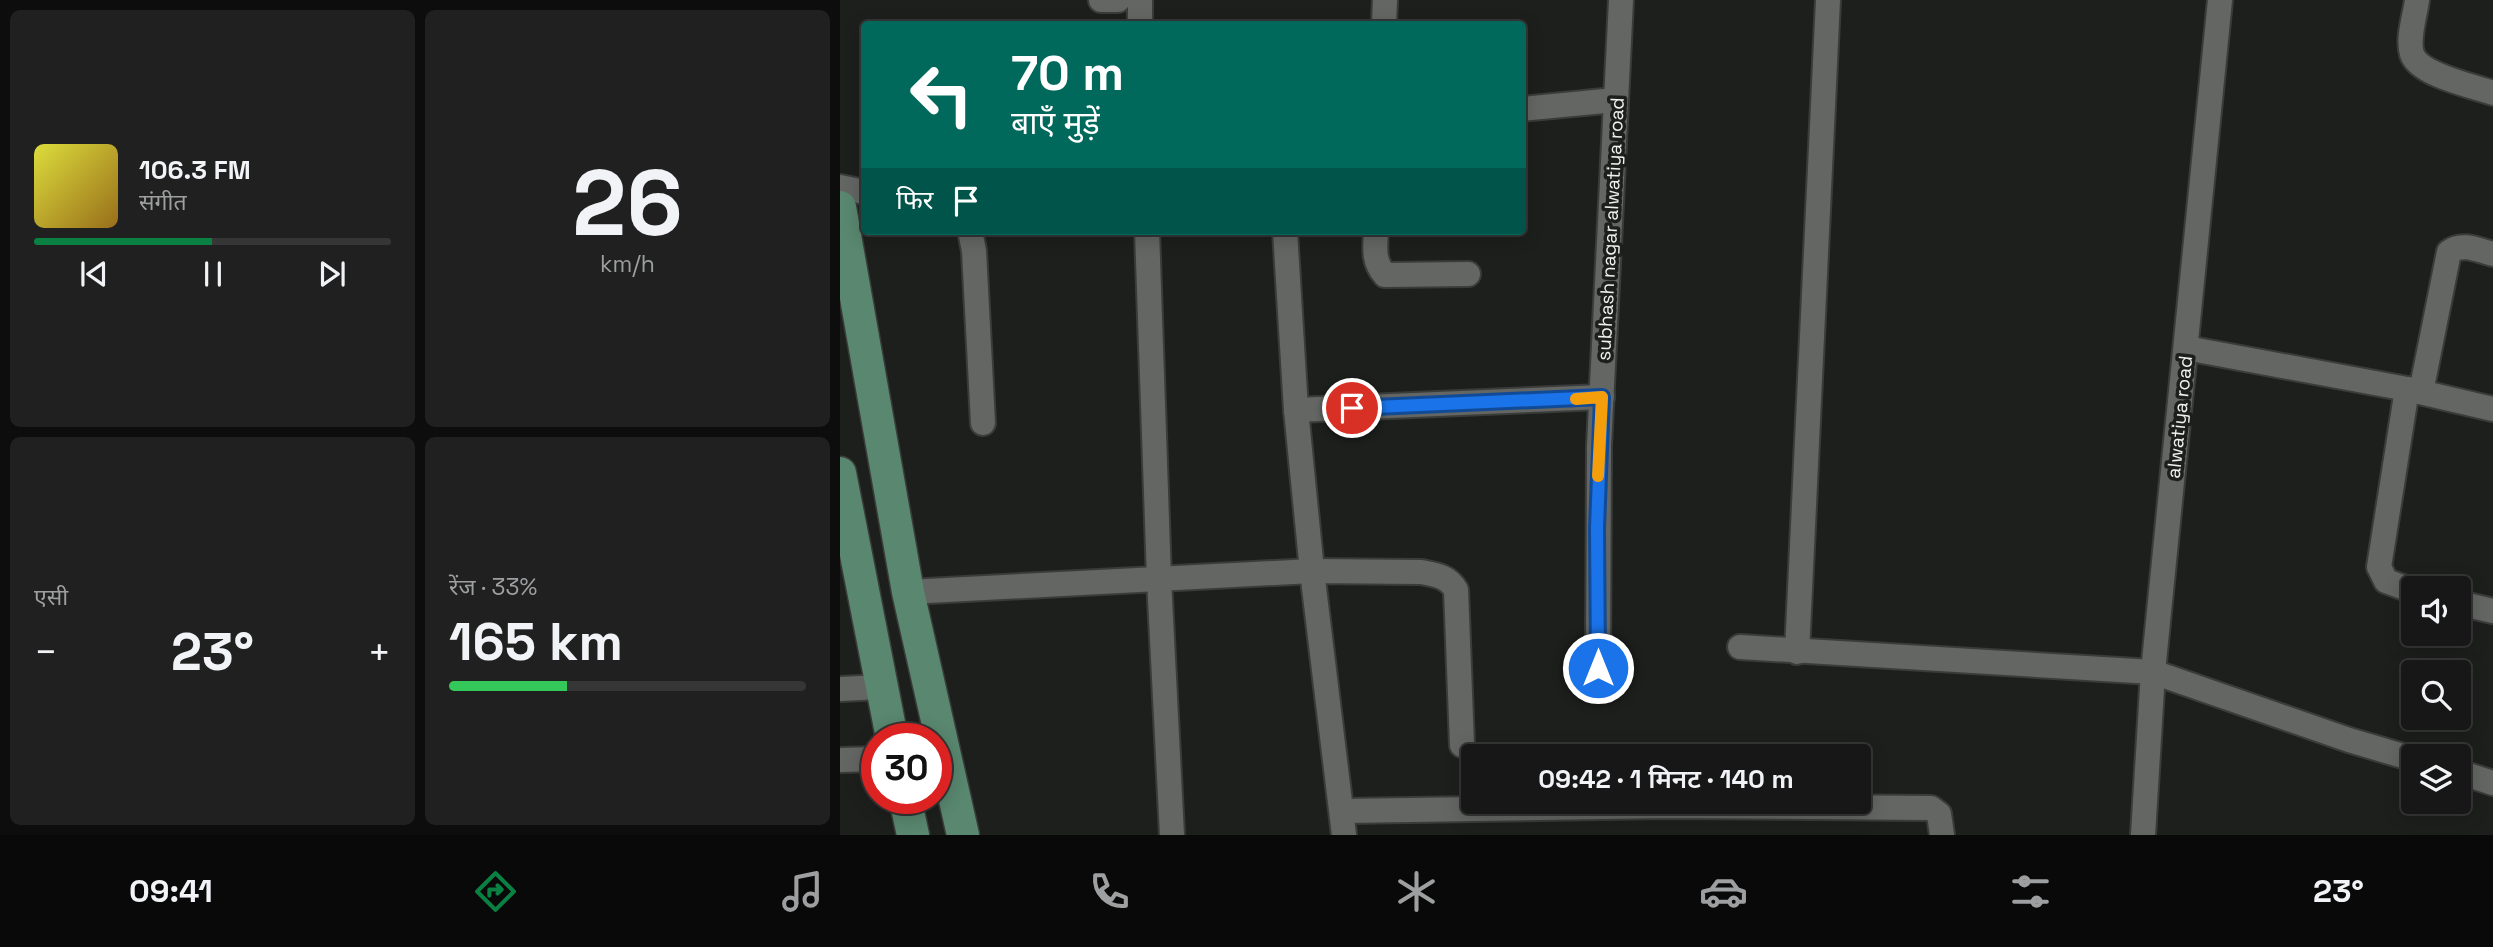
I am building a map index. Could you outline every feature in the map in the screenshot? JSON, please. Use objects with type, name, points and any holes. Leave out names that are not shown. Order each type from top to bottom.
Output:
[{"type":"main road","points":[[840,207],[908,592],[963,835]]},
{"type":"main road","points":[[840,473],[845,533],[888,723]]},
{"type":"main road","points":[[909,814],[914,835]]},
{"type":"street","points":[[1101,0],[1118,0]]},
{"type":"street","points":[[1140,0],[1140,21]]},
{"type":"street","points":[[1384,21],[1385,0]]},
{"type":"street","name":"subhash nagar alwatiya road","points":[[1598,668],[1598,514],[1602,397],[1621,0]]},
{"type":"street","points":[[1797,652],[1828,0]]},
{"type":"street","name":"alwatiya road","points":[[2143,835],[2153,672],[2220,0]]},
{"type":"street","points":[[2417,0],[2411,41],[2412,54],[2418,65],[2493,93]]},
{"type":"street","points":[[1526,108],[1615,100]]},
{"type":"street","points":[[840,187],[861,191]]},
{"type":"street","points":[[971,235],[974,251],[983,423]]},
{"type":"street","points":[[1147,235],[1159,579],[1172,835]]},
{"type":"street","points":[[1284,235],[1296,411],[1312,571],[1343,823],[1666,806],[1931,808],[1940,814],[1942,835]]},
{"type":"street","points":[[1376,235],[1377,267],[1385,275],[1468,274]]},
{"type":"street","points":[[2401,587],[2386,581],[2379,567],[2414,391],[2449,252],[2456,247],[2468,247],[2493,254]]},
{"type":"street","points":[[2186,348],[2414,391],[2493,410]]},
{"type":"street","points":[[1296,411],[1602,397]]},
{"type":"street","points":[[908,592],[1312,571],[1421,572],[1450,580],[1456,590],[1462,744]]},
{"type":"street","points":[[2471,606],[2493,611]]},
{"type":"street","points":[[1740,648],[2153,672],[2401,755]]},
{"type":"street","points":[[840,689],[880,687]]},
{"type":"street","points":[[840,760],[861,759]]},
{"type":"street","points":[[2471,776],[2493,783]]},
{"type":"slow traffic","points":[[1576,399],[1602,397],[1598,476]]},
{"type":"route","points":[[1352,408],[1602,397],[1597,528],[1598,668]]}]
